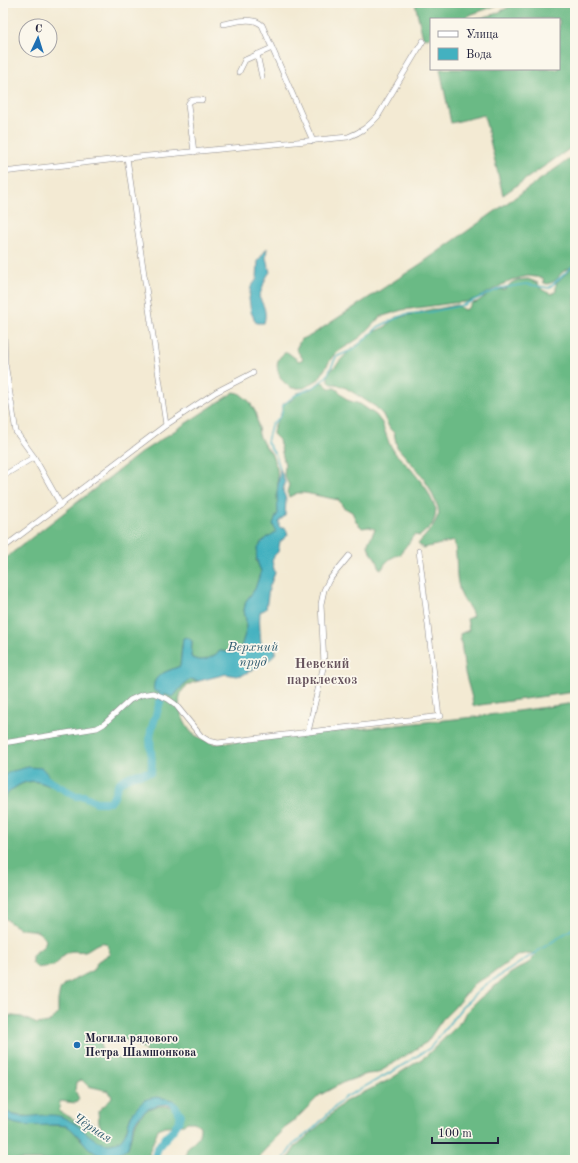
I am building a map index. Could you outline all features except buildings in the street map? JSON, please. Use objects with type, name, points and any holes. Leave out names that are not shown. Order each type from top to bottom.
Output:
[{"type":"street","points":[[224,24],[250,20],[257,21],[262,25],[313,141]]},
{"type":"street","points":[[3,172],[127,158],[348,137],[360,132],[370,125],[378,116],[423,41]]},
{"type":"street","points":[[239,72],[245,60],[272,48]]},
{"type":"street","points":[[257,54],[262,77]]},
{"type":"street","points":[[194,152],[188,105],[191,100],[202,100]]},
{"type":"street","points":[[127,158],[166,425]]},
{"type":"street","points":[[3,302],[4,357],[16,432],[34,458],[61,505]]},
{"type":"street","points":[[3,548],[166,425],[216,392],[253,373]]},
{"type":"street","points":[[3,476],[34,458]]},
{"type":"street","points":[[3,743],[97,728],[104,724],[130,700],[141,695],[152,693],[168,699],[175,704],[201,736],[209,741],[218,743],[440,716],[419,551]]},
{"type":"street","points":[[308,732],[324,664],[321,604],[324,590],[329,580],[349,556]]},
{"type":"green space","points":[[415,3],[504,3],[465,18],[430,18],[430,37],[423,38]]},
{"type":"green space","points":[[517,3],[575,3],[575,145],[503,195],[484,115],[451,123],[440,70],[560,70],[560,18],[481,18],[495,14]]},
{"type":"green space","points":[[575,155],[575,262],[555,281],[548,284],[544,283],[543,278],[528,276],[511,280],[476,299],[465,302],[402,310],[380,317],[361,337],[332,357],[319,379],[304,388],[292,388],[282,380],[277,368],[278,360],[287,352],[299,361],[303,359],[296,349],[301,339],[310,336],[422,263]]},
{"type":"green space","points":[[575,265],[575,692],[473,706],[465,673],[460,634],[469,630],[467,619],[473,616],[462,597],[459,588],[454,541],[423,548],[418,544],[432,528],[439,514],[438,507],[429,487],[419,472],[397,447],[394,433],[390,429],[383,415],[376,407],[346,388],[332,384],[328,381],[328,374],[350,350],[373,332],[385,327],[396,317],[457,305],[464,310],[467,309],[472,303],[477,302],[496,290],[505,289],[517,280],[528,279],[538,283],[542,289],[552,294],[556,291],[556,283]]},
{"type":"green space","points":[[320,382],[324,383],[329,388],[335,388],[347,400],[360,404],[376,415],[382,423],[389,443],[395,453],[410,468],[426,488],[436,509],[432,525],[420,536],[415,535],[412,537],[401,554],[390,559],[385,563],[382,569],[379,568],[379,565],[368,547],[375,529],[369,527],[362,528],[357,523],[352,512],[343,507],[339,500],[305,493],[297,493],[289,497],[287,492],[289,485],[284,475],[285,465],[279,440],[273,434],[275,424],[281,414],[284,403],[292,400],[297,393],[311,389]]},
{"type":"green space","points":[[234,392],[239,393],[249,401],[256,413],[259,435],[264,445],[271,453],[277,468],[278,513],[275,519],[276,532],[261,542],[256,560],[261,571],[255,589],[246,601],[244,610],[246,631],[240,650],[233,653],[220,651],[210,658],[199,660],[191,657],[192,641],[182,645],[180,666],[165,672],[155,680],[173,697],[184,684],[191,679],[199,681],[191,683],[184,688],[179,700],[184,722],[196,736],[215,744],[474,717],[575,703],[575,1160],[287,1160],[296,1146],[344,1102],[389,1080],[426,1056],[452,1031],[462,1020],[466,1012],[479,999],[511,973],[530,962],[535,955],[531,953],[518,955],[489,976],[475,983],[442,1020],[427,1042],[378,1073],[367,1074],[342,1083],[320,1095],[296,1119],[285,1127],[256,1160],[187,1160],[187,1150],[198,1137],[200,1126],[194,1122],[187,1122],[184,1125],[165,1126],[158,1129],[149,1153],[150,1160],[3,1160],[3,1117],[8,1122],[68,1126],[91,1150],[128,1148],[134,1127],[144,1112],[151,1108],[159,1106],[181,1110],[157,1097],[131,1115],[124,1138],[109,1145],[96,1141],[75,1123],[46,1115],[32,1117],[14,1115],[5,1111],[3,1108],[3,1015],[22,1017],[37,1024],[49,1022],[58,1014],[60,990],[64,985],[93,970],[98,961],[110,954],[106,944],[100,943],[85,951],[69,952],[54,965],[38,968],[32,963],[32,955],[44,946],[46,940],[39,932],[17,927],[3,917],[3,798],[18,785],[24,783],[35,782],[49,786],[49,775],[3,777],[3,560],[142,452]],"holes":[[[111,1037],[125,1040],[139,1046],[146,1051],[144,1056],[118,1059],[102,1052],[101,1044],[103,1041]],[[82,1080],[88,1086],[109,1091],[112,1097],[98,1111],[99,1123],[103,1131],[100,1136],[96,1126],[89,1122],[88,1127],[59,1111],[60,1101],[76,1103],[79,1099],[75,1090],[76,1082]]]},
{"type":"water","points":[[267,248],[266,258],[270,272],[259,297],[264,309],[265,319],[264,323],[256,323],[251,312],[249,299],[251,287],[257,279],[258,261]]},
{"type":"water","name":"Верхний пруд","points":[[280,469],[285,482],[283,491],[286,499],[285,516],[279,521],[279,527],[286,529],[288,535],[280,542],[278,552],[272,561],[275,573],[269,588],[266,609],[260,612],[261,643],[267,647],[275,647],[276,652],[272,658],[243,675],[236,676],[226,674],[199,681],[191,679],[184,684],[173,697],[154,691],[154,685],[157,677],[180,666],[183,638],[187,637],[192,641],[191,657],[199,660],[210,658],[220,651],[233,653],[240,650],[246,631],[244,610],[246,601],[255,589],[261,571],[257,558],[258,548],[265,540],[276,532],[273,524],[278,513],[277,493]]},
{"type":"water","points":[[28,767],[42,768],[57,785],[49,785],[36,781],[26,782],[11,790],[3,798],[3,777],[9,772]]},
{"type":"water","points":[[157,1097],[174,1100],[181,1110],[181,1115],[172,1106],[163,1104],[149,1109],[136,1121],[128,1148],[119,1153],[105,1156],[91,1150],[71,1129],[67,1127],[58,1125],[33,1126],[17,1124],[10,1122],[3,1117],[3,1108],[16,1116],[55,1115],[73,1123],[94,1139],[105,1144],[111,1144],[117,1142],[123,1137],[131,1116],[141,1103],[146,1099]]},
{"type":"waterway","points":[[280,469],[276,456],[267,442],[271,425],[281,416],[283,405],[294,396],[317,385],[327,376],[336,357],[354,349],[378,327],[406,314],[430,312],[463,305],[501,288],[526,284],[549,288],[575,264]]},
{"type":"waterway","points":[[47,780],[76,796],[84,796],[96,802],[110,802],[114,798],[118,785],[125,779],[151,772],[151,731],[161,697]]},
{"type":"waterway","points":[[283,1160],[293,1145],[314,1128],[344,1098],[395,1070],[430,1048],[463,1006],[484,986],[575,927]]},
{"type":"waterway","name":"Чёрная","points":[[155,1160],[157,1149],[174,1129],[181,1115],[175,1107]]},
{"type":"place","name":"Могила рядового Петра Шамшонкова","points":[[77,1045]]},
{"type":"district","name":"Невский парклесхоз","points":[[322,672]]}]
